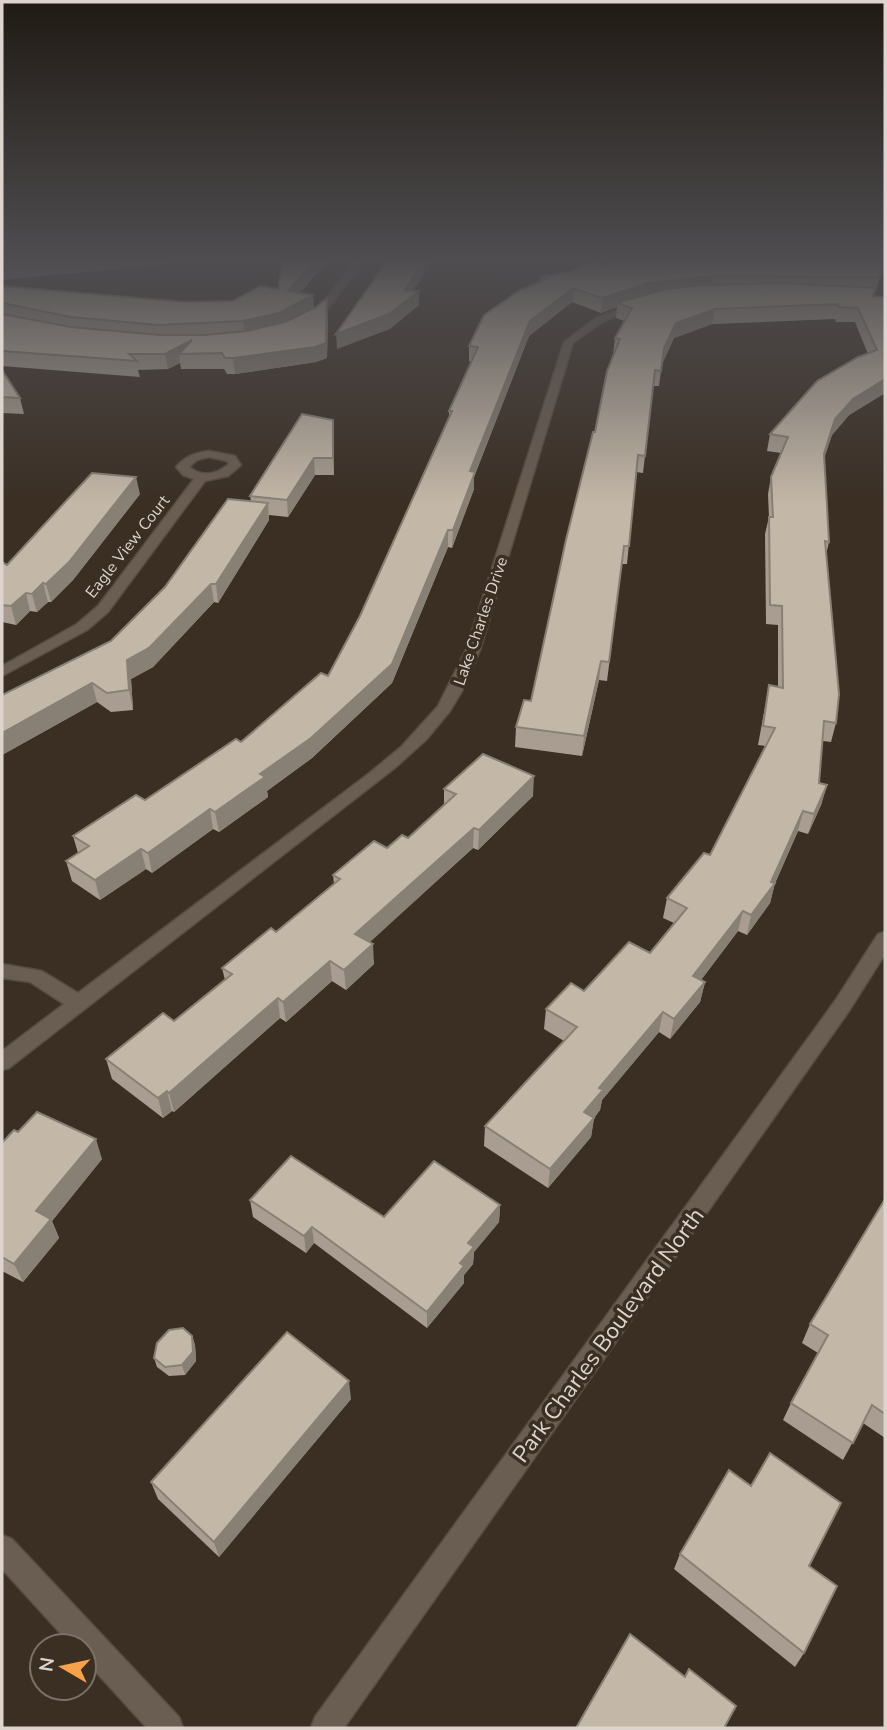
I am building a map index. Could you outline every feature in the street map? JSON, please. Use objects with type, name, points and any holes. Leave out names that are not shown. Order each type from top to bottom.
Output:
[{"type":"street","name":"Lake Charles Drive","points":[[2,1062],[373,779],[418,741],[445,710],[460,684],[473,650],[569,342]]},
{"type":"street","name":"Eagle View Court","points":[[2,672],[82,627],[103,609],[202,477]]},
{"type":"street","name":"Park Charles Boulevard North","points":[[326,1728],[675,1242],[842,1006],[885,939]]},
{"type":"street","points":[[2,971],[36,976],[78,1003]]},
{"type":"street","points":[[2,1549],[168,1728]]},
{"type":"building","points":[[2,342],[189,342],[165,354],[129,354],[137,361],[2,351]]},
{"type":"building","points":[[190,342],[326,342],[315,347],[233,358],[225,358],[222,353],[179,354]]},
{"type":"building","points":[[471,342],[522,342],[470,471],[475,472],[453,530],[448,530],[392,664],[311,738],[260,774],[265,777],[215,812],[210,809],[148,853],[141,849],[95,880],[66,861],[89,846],[73,836],[136,795],[145,800],[236,739],[241,742],[321,673],[328,676],[360,616],[452,411],[449,411],[478,347],[469,346]]},
{"type":"building","points":[[619,342],[667,342],[661,371],[655,370],[645,456],[638,455],[629,546],[624,546],[609,662],[601,661],[584,736],[516,727],[524,700],[531,701],[607,371]]},
{"type":"building","points":[[873,342],[885,342],[885,379],[853,399],[835,419],[824,454],[829,542],[825,541],[839,694],[836,723],[824,721],[819,783],[827,785],[814,814],[803,811],[771,882],[775,883],[751,915],[743,911],[693,976],[705,982],[674,1019],[663,1012],[599,1088],[603,1090],[584,1112],[594,1118],[550,1169],[485,1126],[577,1027],[546,1009],[571,983],[584,991],[629,942],[650,953],[687,908],[667,898],[704,853],[710,855],[775,728],[763,726],[769,685],[783,688],[782,606],[770,605],[769,517],[773,517],[771,477],[788,437],[770,434],[817,381],[858,357],[877,350]]},
{"type":"building","points":[[2,370],[20,398],[2,397]]},
{"type":"building","points":[[302,414],[333,420],[333,458],[314,458],[287,500],[250,496]]},
{"type":"building","points":[[92,473],[136,477],[69,562],[46,584],[43,583],[32,594],[26,593],[11,606],[2,605],[2,562],[7,565]]},
{"type":"building","points":[[228,499],[268,503],[216,584],[211,584],[149,648],[127,660],[129,690],[107,693],[92,683],[2,733],[2,695],[111,641],[165,587]]},
{"type":"building","points":[[483,754],[534,776],[479,830],[474,828],[355,934],[373,944],[344,970],[330,961],[283,1002],[278,998],[169,1093],[167,1091],[158,1098],[106,1059],[163,1013],[174,1021],[232,974],[222,968],[271,928],[276,932],[340,879],[333,875],[374,841],[387,848],[402,835],[408,838],[456,794],[444,789]]},
{"type":"building","points":[[37,1112],[96,1139],[36,1211],[51,1219],[14,1264],[2,1257],[2,1143],[14,1130],[18,1132]]},
{"type":"building","points":[[291,1156],[384,1217],[434,1161],[500,1205],[468,1243],[474,1247],[460,1263],[464,1266],[427,1312],[312,1227],[304,1236],[250,1200]]},
{"type":"building","points":[[885,1199],[885,1414],[872,1405],[853,1443],[791,1403],[828,1335],[810,1324]]},
{"type":"building","points":[[183,1328],[192,1336],[193,1352],[182,1365],[165,1367],[154,1358],[157,1343],[169,1330]]},
{"type":"building","points":[[287,1332],[349,1381],[214,1542],[151,1482]]},
{"type":"building","points":[[770,1453],[841,1503],[809,1566],[837,1586],[804,1653],[680,1554],[729,1470],[751,1486]]},
{"type":"building","points":[[630,1634],[685,1677],[689,1669],[736,1706],[724,1728],[576,1728]]}]
